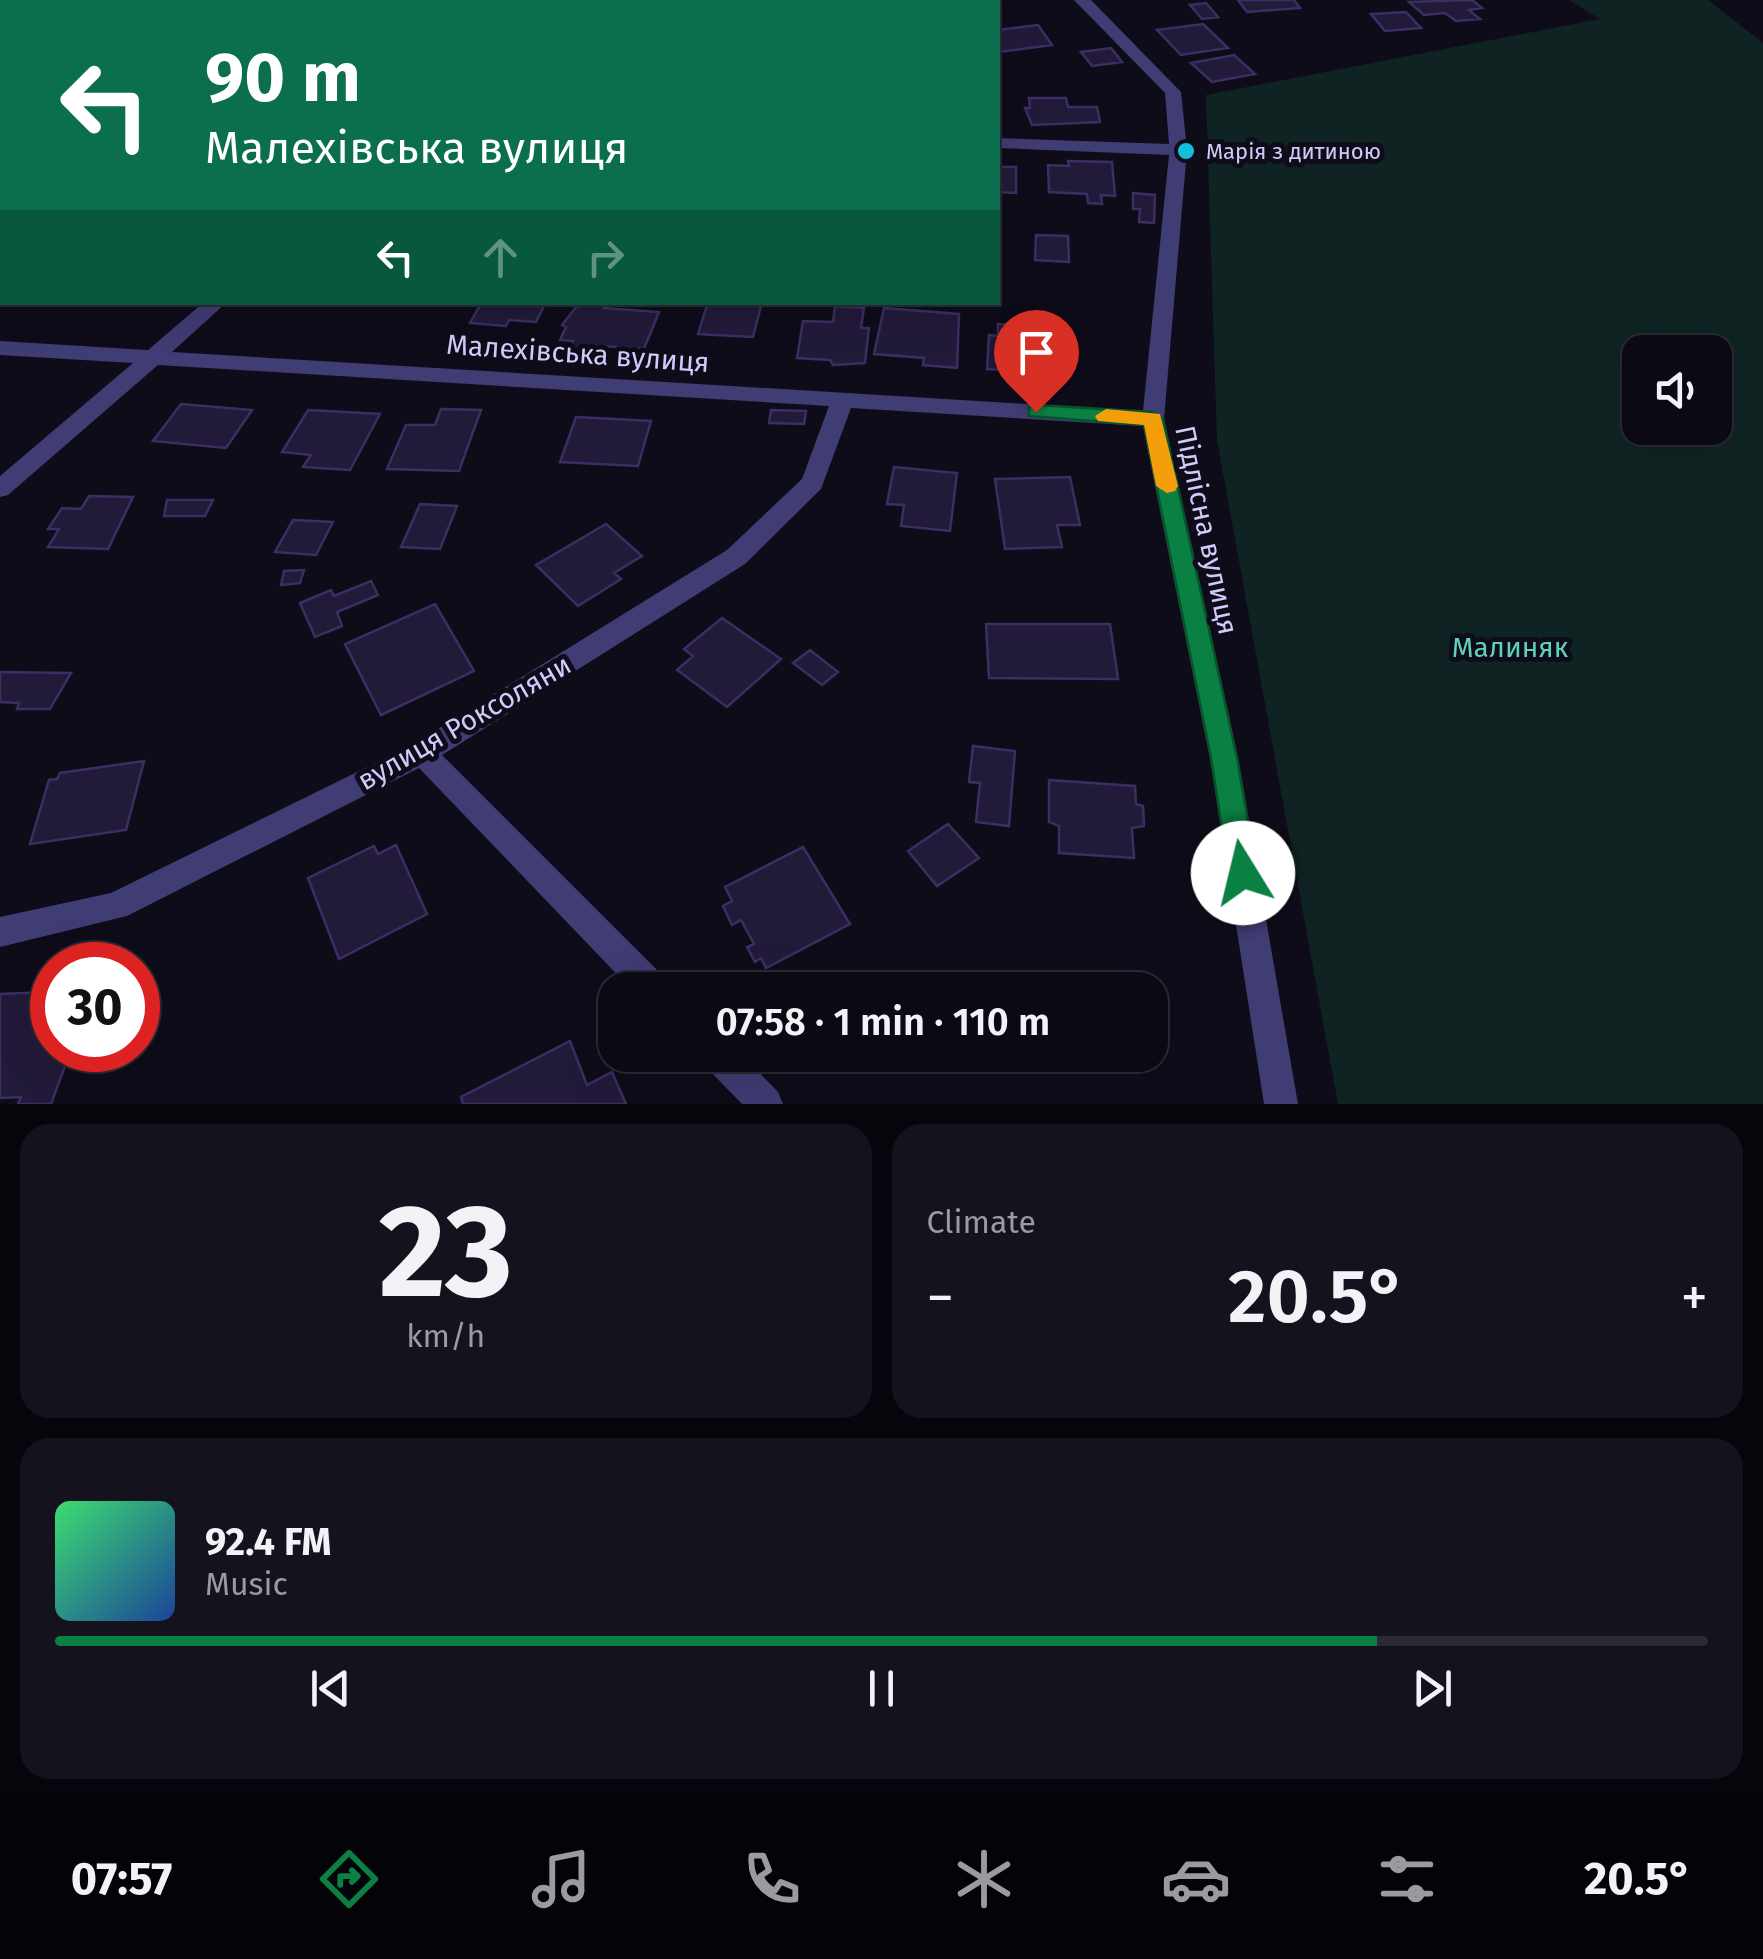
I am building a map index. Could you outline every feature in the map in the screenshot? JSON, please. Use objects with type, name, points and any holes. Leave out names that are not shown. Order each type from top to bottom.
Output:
[{"type":"street","name":"Підлісна вулиця","points":[[1082,0],[1173,92],[1178,150],[1153,419],[1224,758],[1281,1104]]},
{"type":"street","points":[[1000,144],[1178,150]]},
{"type":"street","points":[[0,489],[212,305]]},
{"type":"street","name":"Малехівська вулиця","points":[[0,348],[1153,419]]},
{"type":"street","name":"вулиця Роксоляни","points":[[0,932],[116,906],[422,753],[736,557],[813,483],[842,400]]},
{"type":"street","points":[[422,753],[636,972]]},
{"type":"street","points":[[735,1072],[766,1104]]},
{"type":"green space","name":"Малиняк","points":[[1569,0],[1708,0],[1763,43],[1763,1104],[1338,1104],[1217,440],[1206,95],[1600,19]]},
{"type":"building","points":[[1238,0],[1294,0],[1300,8],[1247,12]]},
{"type":"building","points":[[1472,0],[1482,8],[1469,10],[1480,19],[1456,21],[1445,13],[1424,15],[1409,2]]},
{"type":"building","points":[[1206,3],[1218,17],[1202,19],[1190,5]]},
{"type":"building","points":[[1406,12],[1421,28],[1385,31],[1371,14]]},
{"type":"building","points":[[1203,24],[1228,48],[1181,55],[1157,30]]},
{"type":"building","points":[[1038,25],[1052,45],[1000,52],[1000,30]]},
{"type":"building","points":[[1111,48],[1122,62],[1092,66],[1081,52]]},
{"type":"building","points":[[1234,55],[1255,74],[1212,82],[1191,63]]},
{"type":"building","points":[[1029,98],[1066,98],[1068,107],[1097,107],[1100,122],[1032,125],[1025,108],[1030,108]]},
{"type":"building","points":[[1068,161],[1112,162],[1115,196],[1101,195],[1102,204],[1088,203],[1087,194],[1049,192],[1048,165],[1069,166]]},
{"type":"building","points":[[1000,167],[1016,167],[1016,193],[1000,192]]},
{"type":"building","points":[[1133,193],[1155,195],[1154,223],[1139,222],[1140,209],[1133,209]]},
{"type":"building","points":[[1036,235],[1068,236],[1069,262],[1035,260]]},
{"type":"building","points":[[480,305],[544,305],[536,322],[509,320],[506,326],[470,323]]},
{"type":"building","points":[[578,305],[659,312],[644,349],[589,345],[585,351],[569,350],[573,341],[560,340],[566,327],[562,325]]},
{"type":"building","points":[[707,305],[761,305],[753,337],[698,334]]},
{"type":"building","points":[[835,306],[864,308],[861,328],[869,328],[865,363],[833,365],[830,360],[797,358],[803,321],[833,322]]},
{"type":"building","points":[[884,308],[959,314],[957,368],[923,365],[924,358],[874,354]]},
{"type":"building","points":[[998,324],[1046,327],[1046,335],[1065,336],[1066,374],[987,369],[989,335],[998,336]]},
{"type":"building","points":[[181,404],[252,410],[226,448],[153,441]]},
{"type":"building","points":[[441,409],[481,410],[459,471],[387,469],[406,425],[435,425]]},
{"type":"building","points":[[308,410],[380,414],[350,470],[303,467],[311,455],[282,452]]},
{"type":"building","points":[[771,410],[806,411],[804,424],[769,423]]},
{"type":"building","points":[[576,417],[651,421],[638,466],[560,462]]},
{"type":"building","points":[[894,467],[957,473],[950,531],[901,526],[904,505],[887,504]]},
{"type":"building","points":[[1070,477],[1080,525],[1057,525],[1062,547],[1005,549],[995,479]]},
{"type":"building","points":[[89,496],[133,497],[108,549],[48,547],[59,529],[48,529],[62,508],[81,509]]},
{"type":"building","points":[[167,500],[213,500],[205,516],[164,516]]},
{"type":"building","points":[[420,504],[457,506],[440,549],[401,547]]},
{"type":"building","points":[[293,520],[333,522],[316,555],[275,552]]},
{"type":"building","points":[[606,524],[642,556],[614,573],[621,579],[578,606],[536,565]]},
{"type":"building","points":[[304,570],[300,583],[281,585],[284,571]]},
{"type":"building","points":[[371,581],[378,595],[337,612],[342,626],[315,637],[300,603],[331,590],[334,596]]},
{"type":"building","points":[[435,604],[474,671],[381,715],[345,644]]},
{"type":"building","points":[[722,618],[781,659],[727,707],[677,670],[693,656],[684,649]]},
{"type":"building","points":[[986,624],[1110,624],[1118,679],[989,678]]},
{"type":"building","points":[[810,650],[838,672],[822,685],[793,663]]},
{"type":"building","points":[[0,672],[71,673],[50,709],[17,709],[19,703],[0,702]]},
{"type":"building","points":[[973,746],[1015,751],[1009,826],[976,822],[980,783],[969,782]]},
{"type":"building","points":[[144,761],[126,830],[30,844],[49,780],[57,779],[60,773]]},
{"type":"building","points":[[1049,780],[1135,786],[1136,804],[1143,806],[1144,826],[1132,828],[1134,858],[1059,853],[1059,826],[1049,822]]},
{"type":"building","points":[[948,824],[979,858],[937,886],[908,851]]},
{"type":"building","points":[[396,845],[427,914],[339,959],[308,878],[374,846],[378,854]]},
{"type":"building","points":[[803,847],[850,924],[766,968],[761,958],[755,962],[747,947],[754,944],[741,920],[732,925],[723,906],[732,901],[725,887]]},
{"type":"building","points":[[30,993],[30,1072],[63,1072],[51,1104],[18,1104],[21,1097],[0,1098],[0,994]]},
{"type":"building","points":[[570,1041],[587,1085],[612,1072],[626,1104],[463,1104],[461,1097]]},
{"type":"slow traffic","points":[[1106,416],[1153,419],[1167,486]]},
{"type":"place","name":"Марія з дитиною","points":[[1186,151]]},
{"type":"route","points":[[1036,412],[1153,419],[1224,758],[1243,873]]}]
